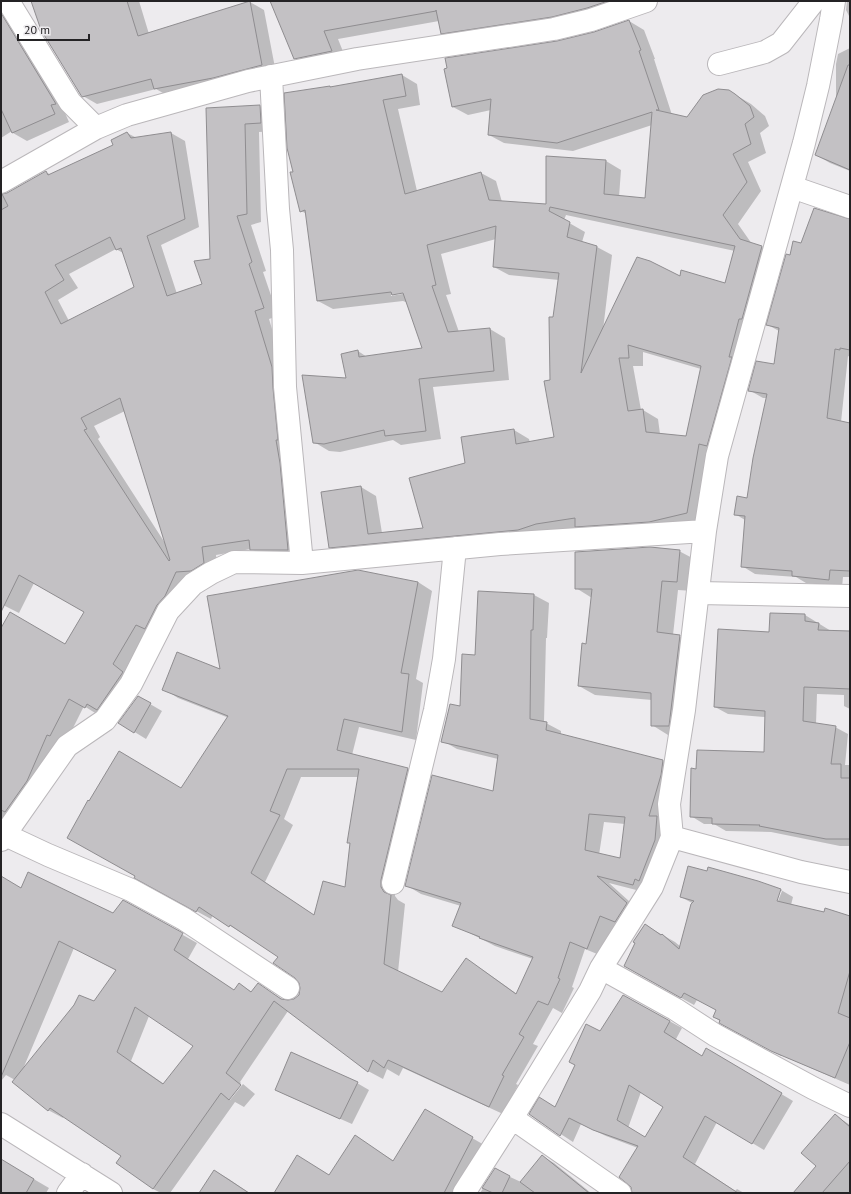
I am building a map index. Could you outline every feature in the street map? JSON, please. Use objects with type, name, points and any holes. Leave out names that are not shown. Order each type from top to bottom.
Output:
[{"type":"street","points":[[8,1],[70,102],[96,128]]},
{"type":"street","points":[[1,182],[96,128],[127,115],[248,81],[357,59],[554,29],[592,20],[646,1]]},
{"type":"street","points":[[719,64],[765,52],[781,43],[814,1]]},
{"type":"street","points":[[464,1193],[512,1118],[590,991],[601,968],[652,887],[672,837],[669,804],[684,710],[705,531],[717,456],[804,143],[818,86],[834,1]]},
{"type":"street","points":[[271,76],[278,209],[282,250],[285,387],[302,563]]},
{"type":"street","points":[[792,187],[850,207]]},
{"type":"street","points":[[288,988],[184,919],[131,890],[2,836],[67,746],[105,720],[131,684],[168,610],[193,584],[234,562],[302,563],[500,544],[705,531]]},
{"type":"street","points":[[394,883],[435,710],[444,659],[455,548]]},
{"type":"street","points":[[698,593],[850,596]]},
{"type":"street","points":[[672,837],[801,872],[850,882]]},
{"type":"street","points":[[601,968],[675,1009],[716,1035],[850,1106]]},
{"type":"street","points":[[512,1118],[620,1193]]},
{"type":"street","points":[[1,1124],[112,1193]]},
{"type":"street","points":[[68,1193],[82,1174]]},
{"type":"building","points":[[31,1],[127,1],[138,36],[250,1],[262,65],[213,78],[154,89],[151,79],[82,97],[41,30]]},
{"type":"building","points":[[270,1],[608,1],[552,17],[441,34],[436,10],[324,31],[332,51],[294,59]]},
{"type":"building","points":[[1,13],[56,104],[51,105],[55,114],[12,133],[1,109]]},
{"type":"building","points":[[629,20],[641,50],[639,51],[659,110],[656,110],[687,117],[703,95],[718,89],[729,90],[735,94],[750,106],[754,117],[745,124],[751,144],[733,154],[747,182],[723,215],[740,239],[762,246],[742,319],[739,319],[729,357],[732,357],[707,446],[699,444],[687,513],[649,522],[575,527],[575,518],[536,524],[518,530],[329,548],[321,492],[361,486],[368,534],[423,528],[409,478],[465,463],[461,437],[514,429],[516,444],[554,437],[544,381],[550,380],[549,317],[553,317],[559,273],[493,267],[496,226],[427,245],[436,285],[432,286],[448,332],[490,328],[494,371],[419,379],[426,431],[385,436],[384,430],[324,444],[313,443],[302,375],[346,378],[341,354],[358,350],[359,357],[422,348],[403,293],[392,295],[391,292],[317,301],[305,210],[300,212],[290,172],[293,172],[287,148],[284,93],[330,87],[402,74],[406,96],[383,100],[405,194],[481,172],[489,200],[546,204],[546,156],[606,160],[604,194],[645,198],[652,112],[557,143],[488,135],[491,99],[452,107],[444,69],[447,68],[445,58],[557,41],[594,32]],"holes":[[[550,207],[735,246],[725,283],[681,270],[680,276],[650,261],[637,257],[581,373],[597,246],[567,237],[570,222],[549,211]],[[628,345],[701,366],[686,436],[646,432],[643,409],[628,411],[619,358],[629,358]]]},
{"type":"building","points":[[848,65],[850,65],[850,170],[815,155]]},
{"type":"building","points":[[260,105],[261,123],[245,124],[247,214],[237,216],[252,262],[249,264],[264,308],[255,311],[272,367],[278,440],[276,440],[280,463],[288,550],[250,550],[249,540],[202,547],[204,563],[191,571],[176,572],[165,596],[157,605],[145,629],[136,625],[113,664],[123,672],[97,710],[87,704],[85,708],[69,699],[50,736],[47,735],[27,781],[5,812],[1,810],[1,628],[10,612],[65,644],[84,612],[19,575],[1,612],[1,210],[8,206],[2,194],[7,193],[46,171],[48,175],[113,145],[111,140],[127,132],[131,138],[171,132],[185,219],[147,236],[167,296],[202,284],[194,261],[210,259],[206,108]],"holes":[[[110,237],[116,250],[121,248],[134,287],[61,324],[45,292],[64,280],[55,265]],[[120,398],[170,560],[169,561],[84,430],[87,429],[81,418]]]},
{"type":"building","points":[[814,208],[850,219],[850,350],[840,348],[840,350],[835,349],[827,418],[850,423],[850,571],[830,570],[829,580],[792,576],[792,571],[741,567],[745,516],[734,515],[737,496],[747,498],[753,458],[767,394],[748,391],[756,361],[774,364],[779,328],[766,325],[786,254],[790,255],[793,241],[801,243]]},
{"type":"building","points":[[650,547],[680,550],[677,582],[662,581],[657,632],[680,635],[669,726],[651,726],[651,693],[578,686],[582,643],[586,644],[592,589],[575,589],[575,552]]},
{"type":"building","points":[[358,570],[418,582],[401,673],[409,674],[402,732],[344,719],[337,750],[408,768],[381,880],[381,887],[384,892],[391,895],[384,964],[442,992],[466,958],[516,994],[533,957],[479,938],[480,937],[452,926],[461,903],[405,886],[432,775],[493,791],[498,755],[441,742],[450,704],[460,706],[462,654],[475,655],[478,591],[534,594],[533,630],[531,630],[530,719],[547,722],[546,730],[663,760],[661,775],[649,816],[657,816],[655,840],[639,881],[635,879],[633,885],[597,876],[627,903],[615,922],[600,916],[587,949],[570,942],[558,978],[560,979],[548,1005],[538,1001],[519,1034],[524,1037],[502,1075],[504,1076],[489,1107],[388,1060],[384,1068],[373,1060],[368,1072],[274,1001],[226,1073],[241,1085],[229,1100],[221,1093],[153,1189],[116,1163],[121,1156],[50,1108],[48,1111],[12,1082],[74,1005],[79,995],[94,1001],[116,970],[59,941],[1,1077],[1,876],[21,888],[28,872],[113,913],[123,900],[183,933],[174,950],[234,990],[239,983],[251,992],[258,983],[281,999],[294,999],[299,995],[299,983],[295,978],[273,963],[278,957],[230,925],[229,927],[199,907],[196,912],[134,878],[135,876],[67,838],[88,800],[89,801],[119,751],[181,788],[228,716],[162,690],[177,652],[220,669],[207,596]],"holes":[[[287,769],[359,769],[347,843],[350,843],[345,887],[323,881],[314,915],[251,873],[280,815],[270,811]],[[589,814],[625,817],[620,858],[585,850]],[[135,1007],[193,1046],[163,1084],[117,1052]]]},
{"type":"building","points":[[770,613],[805,614],[805,621],[819,623],[818,630],[850,631],[850,689],[804,687],[803,721],[836,726],[831,764],[841,764],[841,778],[850,778],[850,839],[826,839],[759,826],[760,825],[712,824],[712,818],[690,817],[691,768],[696,769],[697,750],[764,752],[765,711],[714,707],[718,629],[769,632]]},
{"type":"building","points":[[138,696],[151,703],[134,733],[118,723]]},
{"type":"building","points":[[688,866],[707,871],[708,867],[781,889],[777,901],[824,912],[825,908],[850,916],[850,971],[838,1013],[850,1018],[850,1042],[835,1078],[771,1051],[719,1023],[720,1020],[713,1017],[716,1010],[684,993],[681,998],[624,966],[635,943],[633,942],[645,924],[661,935],[662,934],[679,949],[691,904],[694,901],[680,897]]},
{"type":"building","points":[[623,995],[670,1021],[664,1032],[702,1056],[706,1048],[782,1093],[752,1144],[705,1116],[683,1157],[738,1193],[632,1193],[631,1187],[619,1177],[638,1146],[593,1130],[569,1118],[560,1136],[529,1114],[539,1097],[555,1107],[575,1065],[569,1062],[586,1024],[600,1031]],"holes":[[[629,1085],[663,1107],[645,1137],[617,1120]]]},
{"type":"building","points":[[291,1052],[358,1082],[340,1119],[275,1090]]},
{"type":"building","points":[[425,1109],[473,1137],[444,1193],[274,1193],[297,1155],[329,1175],[355,1135],[393,1161]]},
{"type":"building","points":[[835,1114],[850,1127],[850,1161],[822,1193],[793,1193],[816,1166],[801,1153]]},
{"type":"building","points":[[542,1155],[589,1193],[535,1193],[520,1182]]},
{"type":"building","points":[[1,1159],[34,1179],[26,1193],[1,1193]]},
{"type":"building","points":[[495,1168],[510,1176],[502,1193],[493,1193],[482,1188]]},
{"type":"building","points":[[214,1170],[249,1193],[199,1193]]}]
